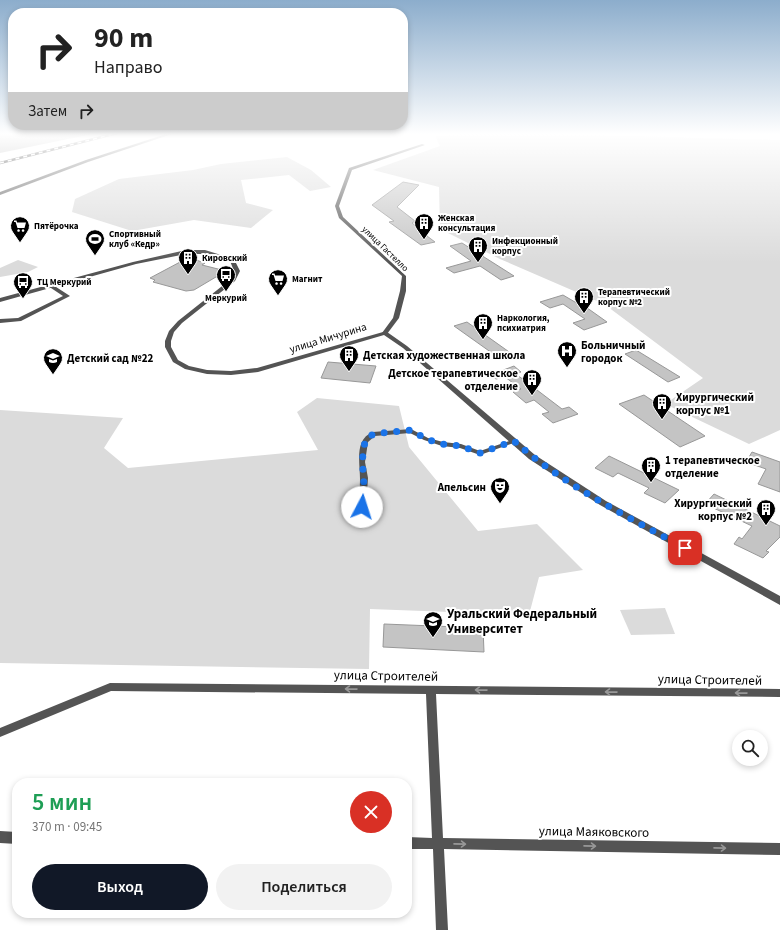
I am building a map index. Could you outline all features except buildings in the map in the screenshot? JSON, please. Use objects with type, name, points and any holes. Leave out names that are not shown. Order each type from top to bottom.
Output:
[{"type":"street","points":[[0,194],[46,176]]},
{"type":"street","name":"улица Гастелло","points":[[347,176],[337,206],[341,217],[404,276],[403,291],[396,318],[385,333]]},
{"type":"street","name":"улица Мичурина","points":[[0,300],[53,287],[135,263],[186,252],[205,252],[232,260],[237,271],[233,280],[180,322],[171,332],[168,341],[170,353],[175,361],[188,368],[207,372],[231,373],[258,370],[277,366],[344,344],[385,333],[405,347],[532,457],[603,503],[780,601]]},
{"type":"street","points":[[0,321],[19,320],[67,296],[53,287]]},
{"type":"street","points":[[362,507],[364,478],[362,462],[365,441],[373,434],[411,430],[437,442],[461,446],[480,453],[514,441]]},
{"type":"street","name":"улица Строителей","points":[[0,733],[110,687],[780,693]]},
{"type":"street","points":[[430,690],[442,930]]},
{"type":"street","points":[[0,837],[12,838]]},
{"type":"street","name":"улица Маяковского","points":[[412,844],[780,849]]},
{"type":"shaded area","points":[[140,176],[276,176],[241,180],[246,203],[273,210],[251,228],[194,220],[132,231],[72,212],[75,199],[119,179]]},
{"type":"shaded area","points":[[291,176],[319,176],[331,187],[310,191]]},
{"type":"shaded area","points":[[398,176],[780,176],[780,430],[749,444],[665,404],[703,378],[604,304],[500,259],[440,229],[439,187]]},
{"type":"shaded area","points":[[18,260],[38,267],[28,272],[0,277],[0,268]]},
{"type":"shaded area","points":[[317,398],[399,406],[409,447],[478,531],[537,524],[583,570],[539,577],[529,615],[370,609],[369,669],[0,663],[0,410],[123,418],[104,448],[128,468],[318,450],[297,412]]},
{"type":"shaded area","points":[[665,608],[675,634],[631,635],[620,610]]},
{"type":"place","name":"Женская консультация","points":[[424,240]]},
{"type":"place","name":"Пятёрочка","points":[[20,243]]},
{"type":"place","name":"Спортивный клуб «Кедр»","points":[[95,256]]},
{"type":"place","name":"Инфекционный корпус","points":[[478,263]]},
{"type":"place","name":"Кировский","points":[[188,275]]},
{"type":"place","name":"Меркурий","points":[[226,292]]},
{"type":"place","name":"Магнит","points":[[278,296]]},
{"type":"place","name":"ТЦ Меркурий","points":[[23,299]]},
{"type":"place","name":"Терапевтический корпус №2","points":[[584,314]]},
{"type":"place","name":"Наркология, психиатрия","points":[[483,340]]},
{"type":"place","name":"Больничный городок","points":[[567,368]]},
{"type":"place","name":"Детская художественная школа","points":[[349,372]]},
{"type":"place","name":"Детский сад №22","points":[[53,375]]},
{"type":"place","name":"Детское терапевтическое отделение","points":[[532,396]]},
{"type":"place","name":"Хирургический корпус №1","points":[[662,420]]},
{"type":"place","name":"1 терапевтическое отделение","points":[[651,483]]},
{"type":"place","name":"Апельсин","points":[[500,504]]},
{"type":"place","name":"Хирургический корпус №2","points":[[766,526]]},
{"type":"place","name":"Уральский Федеральный Университет","points":[[433,638]]},
{"type":"route","points":[[362,507],[364,478],[362,462],[365,441],[373,434],[411,430],[426,439],[442,444],[461,446],[480,453],[514,441],[532,457],[603,503],[685,548]]}]
